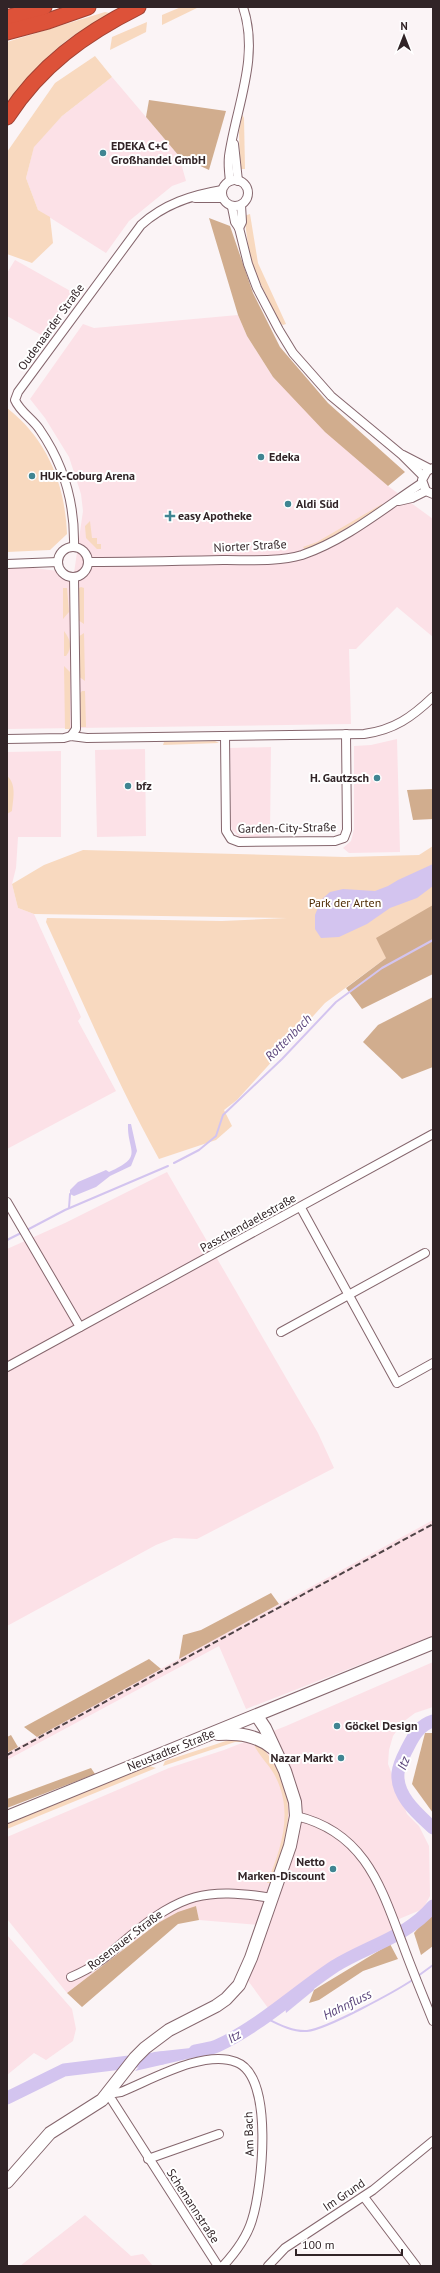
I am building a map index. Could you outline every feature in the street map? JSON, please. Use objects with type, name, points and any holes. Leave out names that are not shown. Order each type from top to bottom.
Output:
[{"type":"highway","points":[[7,18],[44,7]]},
{"type":"highway","points":[[7,32],[48,21],[88,7]]},
{"type":"highway","points":[[7,117],[29,85],[56,59],[96,29],[138,7]]},
{"type":"street","points":[[243,7],[248,37],[246,81],[233,139],[234,181],[222,194],[232,206],[235,222],[239,228],[247,258],[258,288],[276,324],[293,353],[331,396],[402,455],[426,486]]},
{"type":"street","points":[[232,206],[241,205],[248,198],[245,185],[234,181]]},
{"type":"street","name":"Oudenaarder Straße","points":[[15,400],[18,392],[131,236],[153,214],[167,206],[206,192],[222,194]]},
{"type":"street","points":[[239,228],[242,222],[241,205]]},
{"type":"street","points":[[7,396],[15,400],[18,406],[39,429],[59,463],[72,504],[74,546]]},
{"type":"street","points":[[402,455],[431,468]]},
{"type":"street","name":"Niorter Straße","points":[[89,562],[266,559],[293,557],[322,547],[399,501],[407,493],[426,486],[431,468]]},
{"type":"street","points":[[74,546],[84,551],[89,562],[84,573],[74,577],[62,572],[58,562],[62,550],[74,546]]},
{"type":"street","points":[[7,564],[58,562]]},
{"type":"street","points":[[71,736],[76,730],[74,577]]},
{"type":"street","points":[[7,739],[64,738],[71,736],[87,738],[373,733],[397,726],[412,716],[433,697]]},
{"type":"street","name":"Garden-City-Straße","points":[[225,736],[226,831],[231,839],[239,842],[335,841],[344,838],[347,830],[346,734]]},
{"type":"street","name":"Passchendaelestraße","points":[[7,1367],[433,1134]]},
{"type":"street","points":[[7,1202],[76,1329]]},
{"type":"street","points":[[300,1208],[397,1383],[433,1363]]},
{"type":"street","points":[[281,1332],[425,1252]]},
{"type":"street","name":"Neustadter Straße","points":[[7,1817],[433,1643]]},
{"type":"street","points":[[7,2182],[50,2133],[90,2109],[108,2094],[127,2068],[145,2048],[169,2030],[216,2006],[226,1999],[239,1985],[251,1958],[290,1846],[296,1816],[291,1789],[275,1749],[257,1716]]},
{"type":"street","points":[[211,1734],[247,1735],[265,1741],[275,1749]]},
{"type":"street","points":[[296,1816],[309,1819],[329,1828],[359,1852],[376,1878],[433,2021]]},
{"type":"street","name":"Rosenauer Straße","points":[[71,1977],[93,1967],[160,1913],[194,1897],[220,1892],[235,1892],[272,1898]]},
{"type":"street","name":"Am Bach","points":[[108,2094],[121,2092],[202,2060],[224,2059],[236,2061],[249,2072],[262,2118],[263,2146],[260,2179],[252,2221],[234,2255],[223,2266]]},
{"type":"street","name":"Schemannstraße","points":[[108,2094],[148,2159],[218,2266]]},
{"type":"street","name":"Schemannstraße","points":[[148,2159],[219,2134]]},
{"type":"street","name":"Im Grund","points":[[268,2266],[285,2248],[364,2197],[433,2141]]},
{"type":"street","points":[[364,2197],[416,2266]]},
{"type":"shaded area","points":[[112,77],[179,156],[186,181],[172,186],[129,221],[106,253],[38,210],[26,178],[34,146],[62,116]]},
{"type":"shaded area","points":[[149,100],[226,111],[209,170],[179,156],[146,117]]},
{"type":"shaded area","points":[[209,218],[230,226],[253,293],[280,347],[328,403],[405,472],[388,486],[325,432],[273,377],[247,336],[238,315]]},
{"type":"shaded area","points":[[15,260],[74,293],[43,336],[7,316],[7,273]]},
{"type":"shaded area","points":[[238,315],[247,336],[273,377],[388,486],[433,519],[433,637],[397,607],[356,649],[349,649],[351,724],[7,729],[7,568],[26,567],[74,573],[83,511],[81,494],[69,457],[45,418],[30,399],[83,324],[94,328]]},
{"type":"shaded area","points":[[397,739],[400,852],[349,853],[343,848],[351,841],[354,829],[354,746],[371,745]]},
{"type":"shaded area","points":[[271,747],[270,837],[240,837],[232,830],[231,825],[230,748]]},
{"type":"shaded area","points":[[145,749],[146,836],[97,837],[95,750]]},
{"type":"shaded area","points":[[61,751],[61,837],[18,837],[16,868],[12,884],[18,908],[34,914],[81,1017],[78,1021],[116,1091],[7,1149],[7,752]]},
{"type":"shaded area","points":[[433,789],[433,819],[413,820],[407,790]]},
{"type":"shaded area","points":[[433,864],[433,886],[417,898],[390,908],[367,924],[339,937],[321,938],[315,929],[315,915],[321,900],[330,892],[343,889],[375,891]]},
{"type":"shaded area","points":[[433,905],[433,974],[362,1009],[346,988],[386,958],[376,938]]},
{"type":"shaded area","points":[[433,997],[433,1067],[402,1079],[363,1042],[378,1025]]},
{"type":"shaded area","points":[[128,1124],[131,1124],[137,1151],[131,1166],[110,1176],[96,1187],[74,1196],[70,1194],[70,1190],[78,1182],[106,1170],[109,1172],[127,1162],[131,1157],[132,1152],[128,1133]]},
{"type":"shaded area","points":[[167,1172],[318,1433],[334,1468],[197,1539],[174,1538],[156,1545],[7,1626],[7,1249],[65,1223]]},
{"type":"shaded area","points":[[433,1520],[433,1636],[246,1709],[219,1646],[7,1760],[7,1753]]},
{"type":"shaded area","points":[[271,1593],[279,1604],[179,1659],[183,1635],[201,1630]]},
{"type":"shaded area","points":[[149,1659],[161,1669],[37,1737],[24,1727]]},
{"type":"shaded area","points":[[433,1662],[433,1707],[415,1713],[403,1722],[393,1736],[389,1750],[388,1764],[407,1814],[419,1826],[429,1846],[430,1896],[423,1909],[399,1919],[389,1938],[271,2012],[246,1978],[258,1925],[199,1920],[196,1906],[158,1923],[67,1993],[7,1919],[7,1837],[169,1768],[224,1750],[286,1726]]},
{"type":"shaded area","points":[[425,1733],[433,1733],[433,1813],[412,1784]]},
{"type":"shaded area","points":[[11,1735],[18,1747],[7,1753],[7,1737]]},
{"type":"shaded area","points":[[91,1768],[95,1774],[7,1808],[7,1799]]},
{"type":"shaded area","points":[[196,1906],[199,1920],[178,1924],[82,2007],[67,1993],[158,1923],[178,1912]]},
{"type":"shaded area","points":[[433,1911],[433,1946],[421,1955],[414,1933]]},
{"type":"shaded area","points":[[7,1935],[72,2009],[76,2029],[73,2041],[46,2060],[34,2053],[7,2075]]},
{"type":"shaded area","points":[[390,1944],[398,1959],[363,1971],[319,2000],[309,2003],[314,1990]]},
{"type":"shaded area","points":[[312,1978],[314,1990],[286,2013],[284,2001]]},
{"type":"shaded area","points":[[213,2043],[209,2054],[135,2071],[154,2052],[209,2046]]},
{"type":"shaded area","points":[[85,2215],[131,2256],[143,2254],[153,2266],[20,2266]]},
{"type":"green space","points":[[181,7],[199,7],[162,25],[162,15]]},
{"type":"green space","points":[[105,12],[110,13],[64,42],[46,59],[20,87],[7,106],[7,42]]},
{"type":"green space","points":[[147,22],[146,32],[110,50],[112,37]]},
{"type":"green space","points":[[95,56],[112,77],[62,116],[34,147],[26,178],[38,210],[50,217],[53,243],[32,263],[7,254],[7,152],[55,83]]},
{"type":"green space","points":[[242,114],[244,118],[245,169],[240,169],[239,132]]},
{"type":"green space","points":[[250,214],[258,263],[286,324],[283,325],[279,322],[255,272],[249,251],[244,216]]},
{"type":"green space","name":"HUK-Coburg Arena","points":[[7,408],[21,420],[43,448],[58,480],[67,534],[50,550],[7,552]]},
{"type":"green space","points":[[382,504],[383,506],[318,545],[305,550],[303,547],[317,542]]},
{"type":"green space","points":[[90,521],[92,538],[97,538],[97,544],[101,544],[101,549],[97,549],[86,538],[85,526]]},
{"type":"green space","points":[[63,588],[67,588],[69,612],[63,619]]},
{"type":"green space","points":[[79,588],[84,588],[84,624],[78,620]]},
{"type":"green space","points":[[64,631],[70,643],[66,656],[64,656]]},
{"type":"green space","points":[[84,633],[85,681],[78,676],[78,637]]},
{"type":"green space","points":[[64,666],[70,672],[70,729],[65,729]]},
{"type":"green space","points":[[82,691],[85,691],[86,727],[80,727],[79,694]]},
{"type":"green space","points":[[215,741],[219,743],[163,745],[164,742]]},
{"type":"green space","points":[[7,776],[12,783],[14,792],[12,811],[7,814]]},
{"type":"green space","name":"Park der Arten","points":[[433,846],[433,936],[386,958],[325,1003],[237,1100],[224,1110],[232,1126],[216,1140],[159,1159],[101,1042],[46,922],[47,918],[222,921],[287,918],[34,914],[18,908],[12,884],[44,865],[83,850],[345,857],[419,855]]},
{"type":"green space","points":[[238,1737],[248,1738],[247,1742],[235,1742],[163,1766],[165,1761]]},
{"type":"green space","points":[[253,1741],[262,1747],[267,1753],[281,1778],[286,1793],[288,1808],[288,1823],[285,1838],[270,1883],[267,1883],[281,1842],[285,1815],[280,1788],[274,1774],[256,1749]]},
{"type":"green space","points":[[149,1766],[156,1768],[7,1829],[7,1823]]},
{"type":"waterway","name":"Rottenbach","points":[[174,1163],[199,1150],[216,1136],[223,1115],[282,1059],[336,1002],[382,968],[433,940]]},
{"type":"waterway","name":"Rottenbach","points":[[27,1230],[65,1210],[168,1166]]},
{"type":"waterway","points":[[69,1208],[70,1194]]},
{"type":"waterway","name":"Rottenbach","points":[[7,1240],[23,1232]]},
{"type":"waterway","name":"Itz","points":[[433,1721],[424,1725],[415,1735],[402,1759],[398,1773],[398,1781],[404,1797],[415,1811],[433,1828]]},
{"type":"waterway","name":"Itz","points":[[195,2051],[216,2046],[249,2028],[335,1966],[411,1926],[423,1917],[433,1906]]},
{"type":"waterway","name":"Hahnfluss","points":[[418,1976],[433,1965]]},
{"type":"waterway","name":"Hahnfluss","points":[[264,2017],[285,2027],[296,2030],[307,2031],[317,2029],[361,2009],[414,1979]]},
{"type":"waterway","name":"Itz","points":[[7,2098],[64,2070],[162,2058]]},
{"type":"railway","points":[[7,1755],[433,1524]]},
{"type":"place","name":"EDEKA C+C Großhandel GmbH","points":[[103,153]]},
{"type":"place","name":"Edeka","points":[[261,457]]},
{"type":"place","name":"HUK-Coburg Arena","points":[[32,476]]},
{"type":"place","name":"Aldi Süd","points":[[288,504]]},
{"type":"place","name":"easy Apotheke","points":[[170,516]]},
{"type":"place","name":"H. Gautzsch","points":[[377,778]]},
{"type":"place","name":"bfz","points":[[128,786]]},
{"type":"place","name":"Göckel Design","points":[[337,1726]]},
{"type":"place","name":"Nazar Markt","points":[[341,1758]]},
{"type":"place","name":"Netto Marken-Discount","points":[[333,1869]]}]
